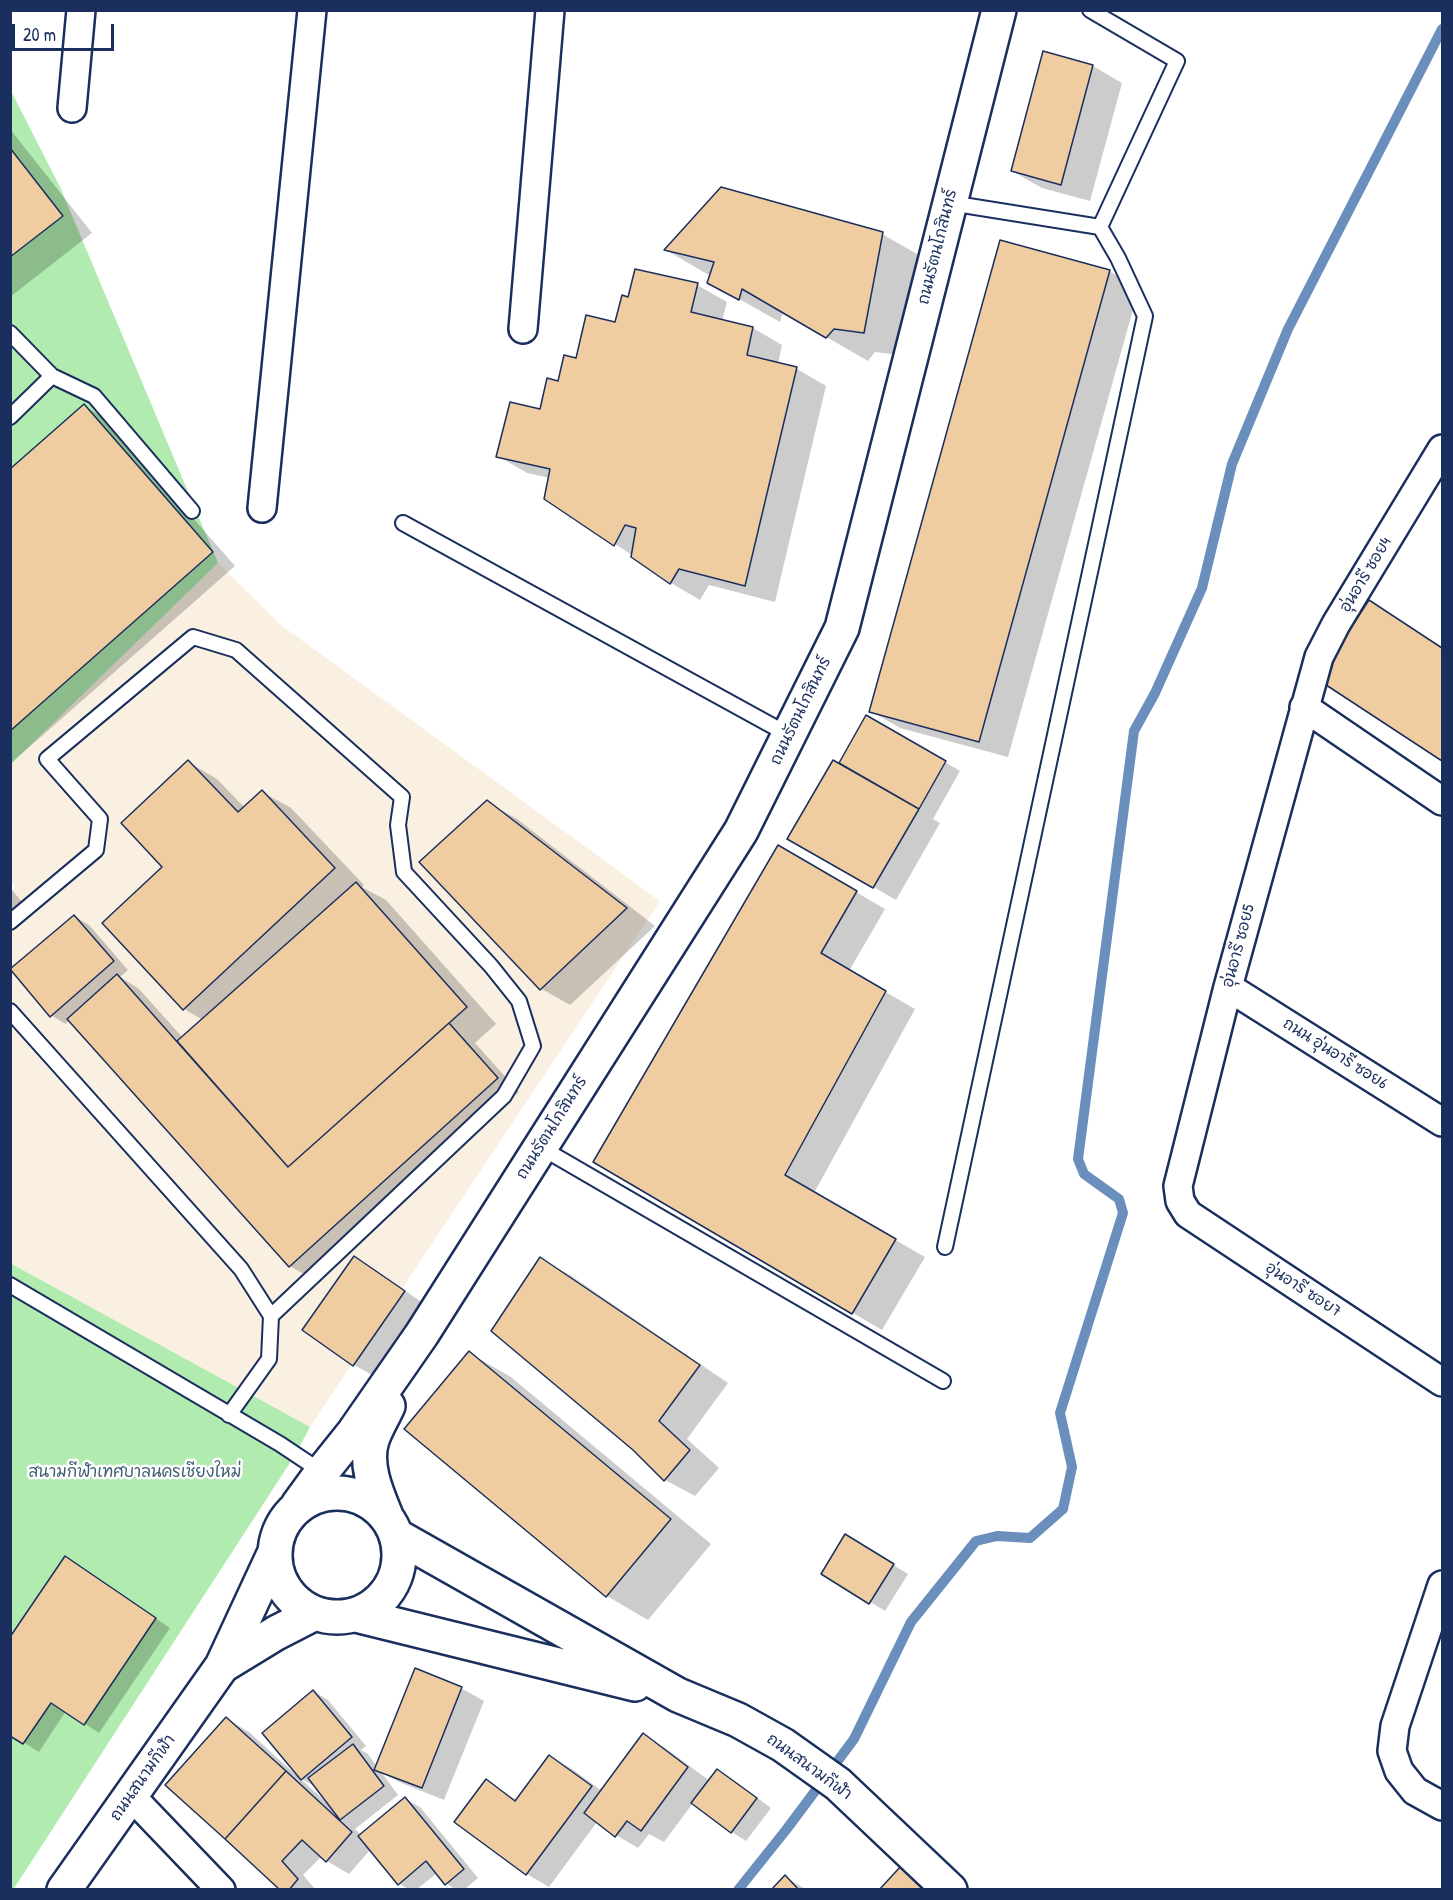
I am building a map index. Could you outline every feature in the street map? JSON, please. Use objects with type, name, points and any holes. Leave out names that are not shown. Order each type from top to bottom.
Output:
[{"type":"street","points":[[72,108],[81,10]]},
{"type":"street","points":[[262,507],[312,10]]},
{"type":"street","points":[[523,329],[550,10]]},
{"type":"street","name":"ถนนรัตนโกสินทร์","points":[[298,1505],[321,1472],[354,1432],[422,1334],[741,831],[842,628],[999,10]]},
{"type":"street","name":"อุ่นอารี ซอย4","points":[[1304,707],[1319,657],[1336,624],[1443,449]]},
{"type":"street","points":[[1304,707],[1443,801]]},
{"type":"street","name":"อุ่นอารี ซอย5","points":[[1178,1186],[1228,987],[1304,707]]},
{"type":"street","name":"ถนน อุ่นอารี ซอย6","points":[[1228,987],[1443,1122]]},
{"type":"street","name":"อุ่นอารี ซอย7","points":[[1178,1186],[1180,1201],[1188,1214],[1443,1382]]},
{"type":"street","name":"ถนนรัตนโกสินทร์","points":[[392,1526],[373,1484],[370,1453],[372,1441],[422,1334]]},
{"type":"street","points":[[334,1493],[354,1495],[372,1503],[392,1526],[399,1553],[397,1570],[389,1590],[375,1605],[356,1615],[335,1618],[313,1614],[297,1605],[284,1590],[276,1573],[274,1554],[277,1535],[285,1520],[298,1505],[315,1496],[334,1493]]},
{"type":"street","name":"ถนนสนามกีฬา","points":[[392,1526],[678,1695],[738,1720],[783,1744],[838,1784],[950,1890]]},
{"type":"street","name":"ถนนสนามกีฬา","points":[[64,1890],[222,1666],[274,1554]]},
{"type":"street","points":[[1443,1585],[1395,1726],[1392,1751],[1399,1771],[1415,1791],[1443,1806]]},
{"type":"street","name":"ถนนสนามกีฬา","points":[[222,1666],[276,1633],[313,1614]]},
{"type":"street","name":"ถนนสนามกีฬา","points":[[356,1615],[678,1695]]},
{"type":"street","points":[[130,1796],[220,1890]]},
{"type":"lane","points":[[1090,10],[1177,61],[1100,227]]},
{"type":"lane","points":[[949,203],[1100,227]]},
{"type":"lane","points":[[945,1247],[1145,316],[1118,258],[1100,227]]},
{"type":"lane","points":[[10,333],[52,376],[94,396],[192,511]]},
{"type":"lane","points":[[10,417],[52,376]]},
{"type":"lane","points":[[403,523],[789,735]]},
{"type":"lane","points":[[10,922],[96,850],[100,819],[47,759],[193,637],[236,650],[402,797],[398,825],[404,872],[491,966],[519,1001],[532,1046],[504,1096],[271,1316]]},
{"type":"lane","points":[[10,1011],[241,1269],[271,1316],[269,1359],[229,1415]]},
{"type":"lane","points":[[540,1147],[943,1381]]},
{"type":"lane","points":[[10,1285],[280,1444],[321,1472]]},
{"type":"shaded area","points":[[218,563],[281,625],[660,901],[310,1427],[199,1369],[11,1263],[10,892],[15,887],[10,880],[11,764]]},
{"type":"green space","points":[[10,89],[60,187],[218,563],[11,764]]},
{"type":"green space","name":"สนามกีฬาเทศบาลนครเชียงใหม่","points":[[10,1263],[310,1427],[295,1455],[13,1890],[10,1889]]},
{"type":"building","points":[[1043,51],[1093,65],[1061,185],[1011,171]]},
{"type":"building","points":[[10,148],[63,216],[10,257]]},
{"type":"building","points":[[721,187],[883,232],[864,333],[834,329],[826,338],[742,289],[739,300],[707,283],[714,262],[664,250]]},
{"type":"building","points":[[1000,240],[1110,270],[979,742],[869,712]]},
{"type":"building","points":[[635,269],[698,283],[691,312],[753,327],[747,355],[797,367],[745,586],[679,569],[670,584],[631,557],[636,528],[625,525],[614,546],[544,499],[550,469],[496,457],[510,402],[540,409],[547,378],[558,381],[564,355],[576,358],[586,315],[615,322],[622,295],[628,297]]},
{"type":"building","points":[[84,404],[213,552],[10,731],[10,469]]},
{"type":"building","points":[[1369,600],[1442,648],[1442,761],[1317,679]]},
{"type":"building","points":[[866,715],[946,761],[919,809],[839,763]]},
{"type":"building","points":[[188,760],[238,812],[262,790],[335,868],[183,1010],[102,923],[162,867],[121,823]]},
{"type":"building","points":[[833,760],[919,809],[873,888],[787,839]]},
{"type":"building","points":[[487,800],[627,908],[540,990],[419,862]]},
{"type":"building","points":[[778,845],[857,891],[821,953],[886,991],[785,1175],[896,1239],[852,1314],[593,1162]]},
{"type":"building","points":[[356,882],[467,1007],[288,1167],[177,1041]]},
{"type":"building","points":[[74,915],[114,961],[50,1017],[10,969]]},
{"type":"building","points":[[117,974],[288,1167],[449,1023],[498,1078],[289,1267],[67,1019]]},
{"type":"building","points":[[354,1256],[405,1291],[353,1366],[302,1330]]},
{"type":"building","points":[[540,1257],[700,1365],[659,1421],[690,1450],[664,1481],[633,1450],[491,1331]]},
{"type":"building","points":[[469,1351],[671,1519],[606,1597],[404,1429]]},
{"type":"building","points":[[845,1534],[894,1564],[869,1604],[821,1574]]},
{"type":"building","points":[[65,1556],[156,1618],[84,1725],[51,1703],[23,1744],[10,1736],[10,1637]]},
{"type":"building","points":[[415,1668],[462,1687],[422,1788],[374,1770]]},
{"type":"building","points":[[313,1690],[352,1737],[301,1780],[262,1733]]},
{"type":"building","points":[[226,1717],[286,1771],[225,1839],[165,1785]]},
{"type":"building","points":[[643,1733],[688,1767],[641,1831],[627,1821],[615,1837],[584,1813]]},
{"type":"building","points":[[353,1744],[384,1786],[340,1820],[308,1778]]},
{"type":"building","points":[[549,1755],[592,1786],[526,1875],[454,1822],[486,1779],[515,1801]]},
{"type":"building","points":[[717,1769],[757,1798],[731,1833],[691,1803]]},
{"type":"building","points":[[286,1771],[352,1832],[326,1862],[302,1840],[282,1861],[298,1879],[289,1890],[280,1890],[225,1839]]},
{"type":"building","points":[[405,1797],[464,1869],[445,1885],[426,1861],[398,1885],[358,1836]]},
{"type":"building","points":[[901,1866],[925,1890],[879,1890]]},
{"type":"building","points":[[785,1875],[799,1890],[771,1890]]},
{"type":"waterway","points":[[738,1890],[854,1739],[911,1622],[976,1541],[997,1536],[1030,1538],[1063,1509],[1072,1467],[1060,1413],[1123,1213],[1119,1199],[1084,1174],[1078,1159],[1134,731],[1155,693],[1202,588],[1232,464],[1288,329],[1442,29]]}]
